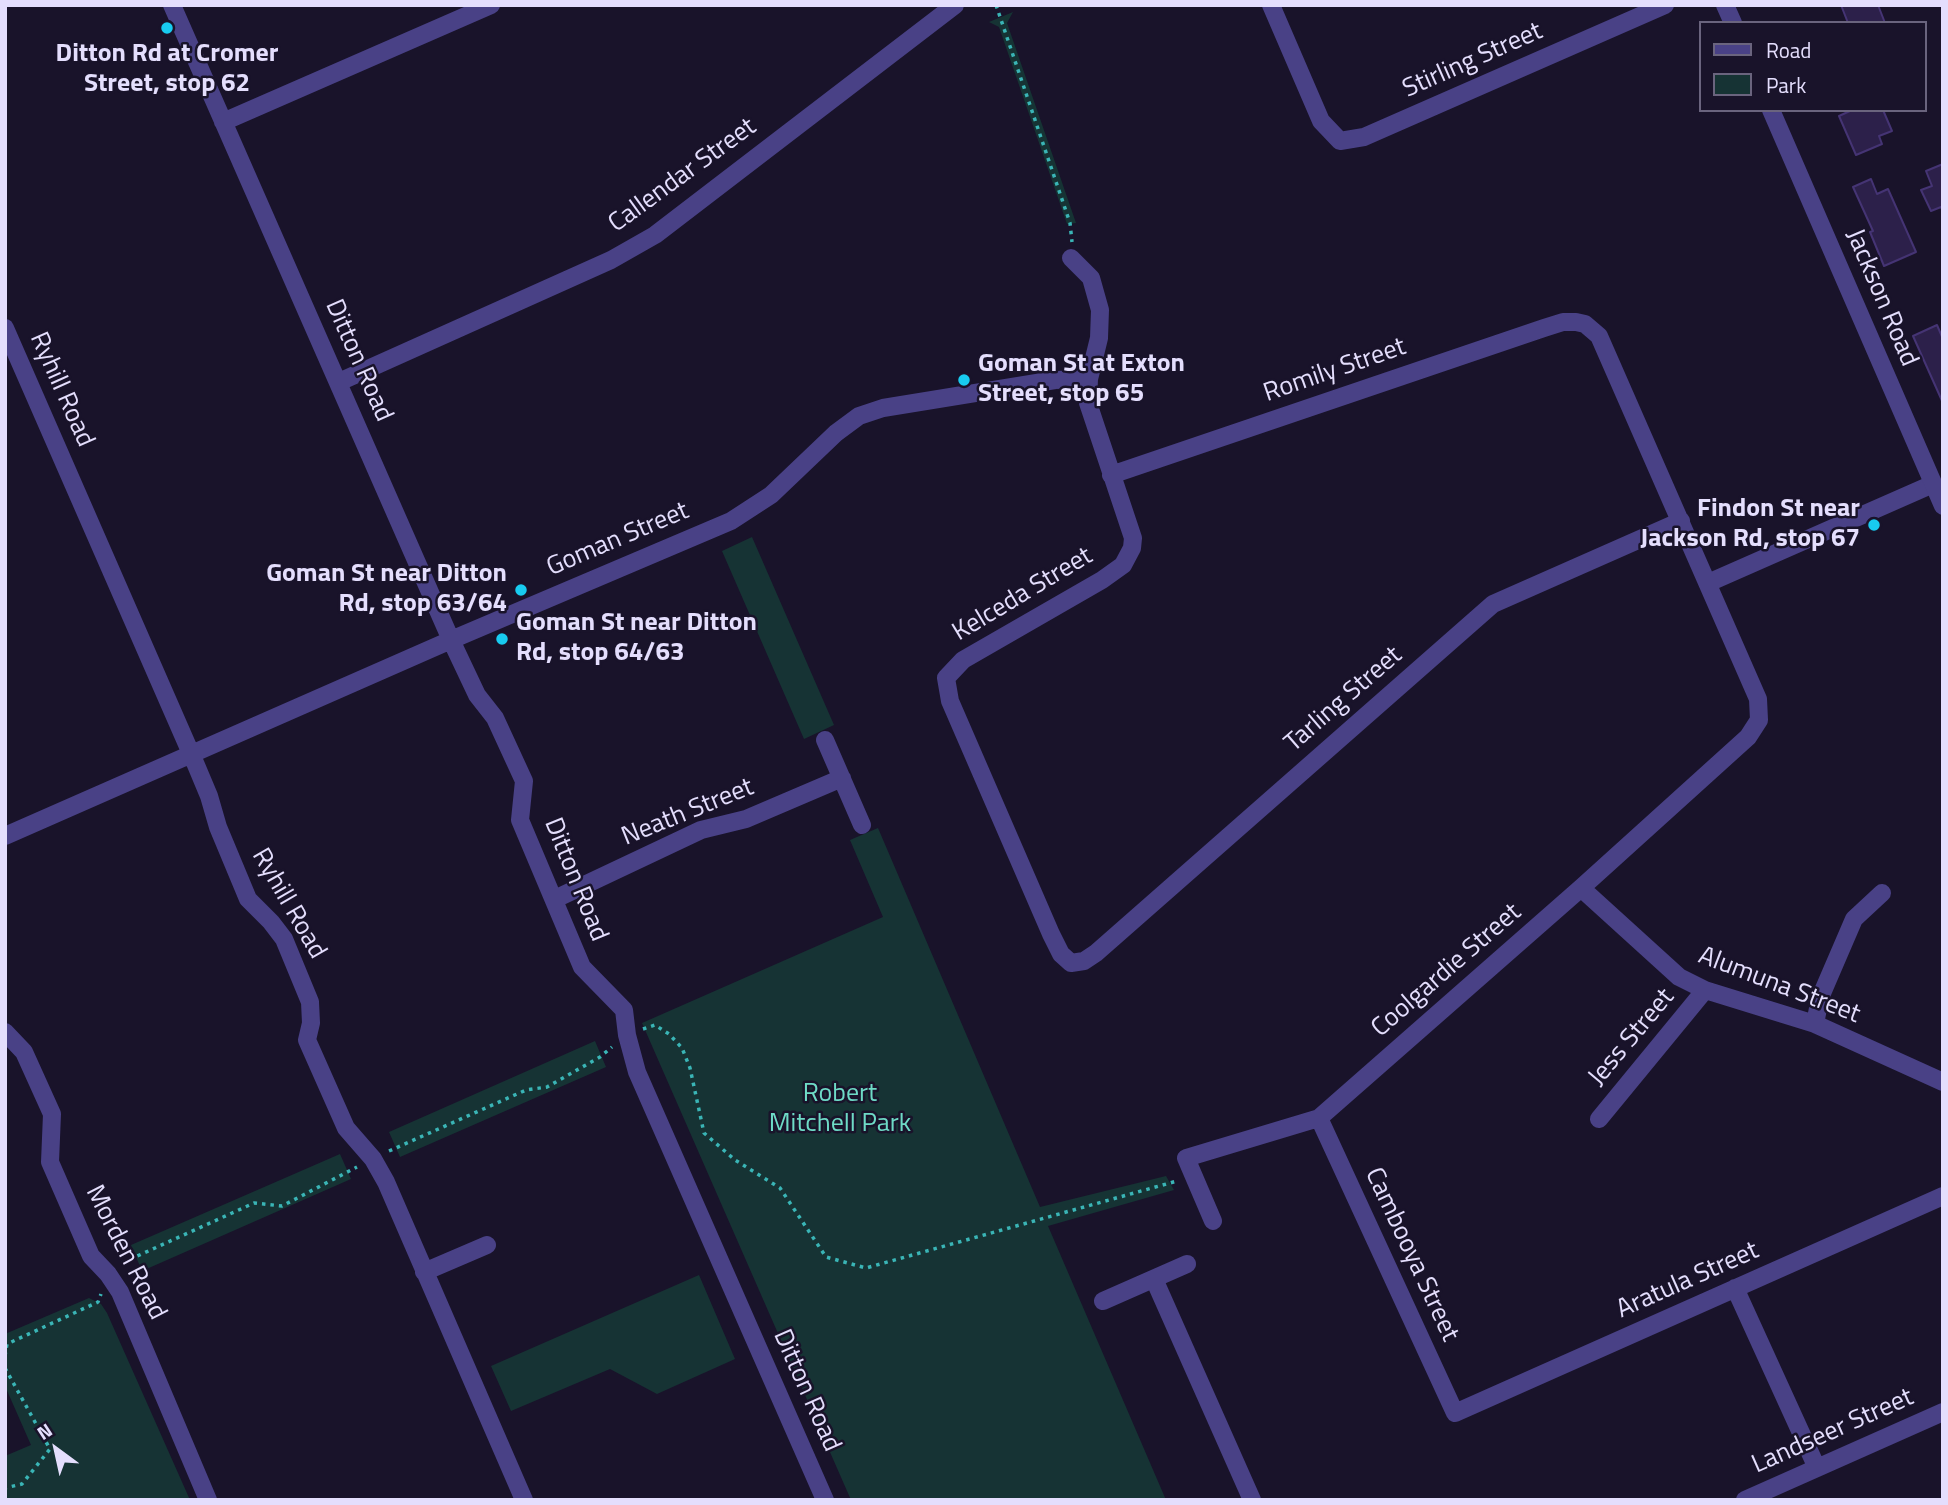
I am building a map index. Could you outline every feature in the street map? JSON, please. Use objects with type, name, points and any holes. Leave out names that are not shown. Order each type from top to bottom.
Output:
[{"type":"street","name":"Ditton Road","points":[[172,5],[451,640],[477,695],[495,718],[524,781],[520,820],[582,967],[624,1010],[627,1035],[637,1072],[825,1500]]},
{"type":"street","points":[[223,122],[491,5]]},
{"type":"street","name":"Callendar Street","points":[[339,382],[611,260],[655,234],[956,5]]},
{"type":"street","name":"Stirling Street","points":[[1271,5],[1321,121],[1339,141],[1364,137],[1665,5]]},
{"type":"street","points":[[1725,5],[1732,21]]},
{"type":"street","name":"Jackson Road","points":[[1772,112],[1943,506]]},
{"type":"street","name":"Kelceda Street","points":[[1071,258],[1091,278],[1100,310],[1099,338],[1089,379],[1088,403],[1133,538],[1132,548],[1123,565],[1102,580],[963,660],[946,678],[950,701],[1041,909],[1061,954],[1071,963]]},
{"type":"street","name":"Romily Street","points":[[1111,475],[1544,328],[1563,322],[1576,322],[1593,329],[1599,336],[1681,521]]},
{"type":"street","name":"Ryhill Road","points":[[5,328],[192,755],[248,899],[284,939],[310,1002],[311,1023],[307,1040],[346,1128],[373,1158],[524,1500]]},
{"type":"street","name":"Goman Street","points":[[5,836],[451,640],[731,521],[771,495],[836,433],[859,416],[883,408],[1055,380],[1089,379]]},
{"type":"street","points":[[1681,521],[1708,583],[1933,484]]},
{"type":"street","name":"Tarling Street","points":[[1071,963],[1084,961],[1096,953],[1493,604],[1681,521]]},
{"type":"street","name":"Coolgardie Street","points":[[1194,1176],[1186,1158],[1319,1118],[1748,737],[1759,720],[1758,699],[1708,583]]},
{"type":"street","points":[[825,740],[862,825]]},
{"type":"street","name":"Neath Street","points":[[555,899],[701,830],[746,819],[842,778]]},
{"type":"street","name":"Alumuna Street","points":[[1581,888],[1679,977],[1705,989],[1815,1024],[1943,1082]]},
{"type":"street","points":[[1815,1024],[1819,998],[1854,919],[1882,893]]},
{"type":"street","name":"Jess Street","points":[[1599,1119],[1705,989]]},
{"type":"street","name":"Morden Road","points":[[5,1032],[23,1052],[52,1114],[50,1162],[91,1256],[120,1292],[208,1500]]},
{"type":"street","name":"Cambooya Street","points":[[1319,1118],[1455,1413]]},
{"type":"street","points":[[1194,1176],[1213,1221]]},
{"type":"street","name":"Aratula Street","points":[[1455,1413],[1943,1196]]},
{"type":"street","points":[[424,1272],[487,1245]]},
{"type":"street","points":[[1103,1301],[1187,1264]]},
{"type":"street","points":[[1153,1279],[1252,1500]]},
{"type":"street","points":[[1735,1289],[1817,1468]]},
{"type":"street","name":"Landseer Street","points":[[1745,1500],[1943,1412]]},
{"type":"path","points":[[996,5],[1070,223],[1071,258]]},
{"type":"path","points":[[5,1356],[7,1344],[98,1302],[108,1274],[132,1256],[254,1203],[282,1206],[373,1158],[526,1090],[547,1087],[600,1057],[627,1035],[656,1025],[682,1048],[690,1068],[704,1133],[735,1160],[780,1188],[827,1257],[866,1268],[1194,1176]]},
{"type":"path","points":[[5,1368],[50,1449],[22,1483],[5,1488]]},
{"type":"green space","points":[[1013,12],[1007,23],[1076,223],[1067,224],[999,27],[989,22]]},
{"type":"green space","points":[[752,537],[834,725],[804,739],[722,551]]},
{"type":"green space","name":"Robert Mitchell Park","points":[[878,828],[1040,1207],[1166,1176],[1174,1190],[1048,1226],[1166,1500],[851,1500],[642,1023],[883,917],[850,840]]},
{"type":"green space","points":[[595,1041],[606,1067],[400,1157],[389,1132]]},
{"type":"green space","points":[[340,1154],[351,1179],[142,1271],[131,1245]]},
{"type":"green space","points":[[699,1275],[735,1359],[657,1394],[610,1369],[511,1411],[491,1366]]},
{"type":"green space","points":[[89,1298],[101,1304],[107,1313],[190,1500],[5,1500],[5,1456],[31,1445],[5,1386],[5,1334]]},
{"type":"building","points":[[1841,5],[1878,5],[1884,21],[1847,21]]},
{"type":"building","points":[[1848,112],[1884,112],[1892,131],[1879,136],[1882,144],[1856,155],[1839,116]]},
{"type":"building","points":[[1943,164],[1943,211],[1941,207],[1931,211],[1921,190],[1932,186],[1926,171]]},
{"type":"building","points":[[1871,179],[1877,194],[1888,189],[1916,252],[1884,266],[1870,232],[1873,231],[1853,187]]},
{"type":"building","points":[[1937,325],[1943,339],[1943,403],[1913,336]]},
{"type":"place","name":"Ditton Rd at Cromer Street, stop 62","points":[[167,28]]},
{"type":"place","name":"Goman St at Exton Street, stop 65","points":[[964,380]]},
{"type":"place","name":"Findon St near Jackson Rd, stop 67","points":[[1874,525]]},
{"type":"place","name":"Goman St near Ditton Rd, stop 63/64","points":[[521,590]]},
{"type":"place","name":"Goman St near Ditton Rd, stop 64/63","points":[[502,639]]}]
